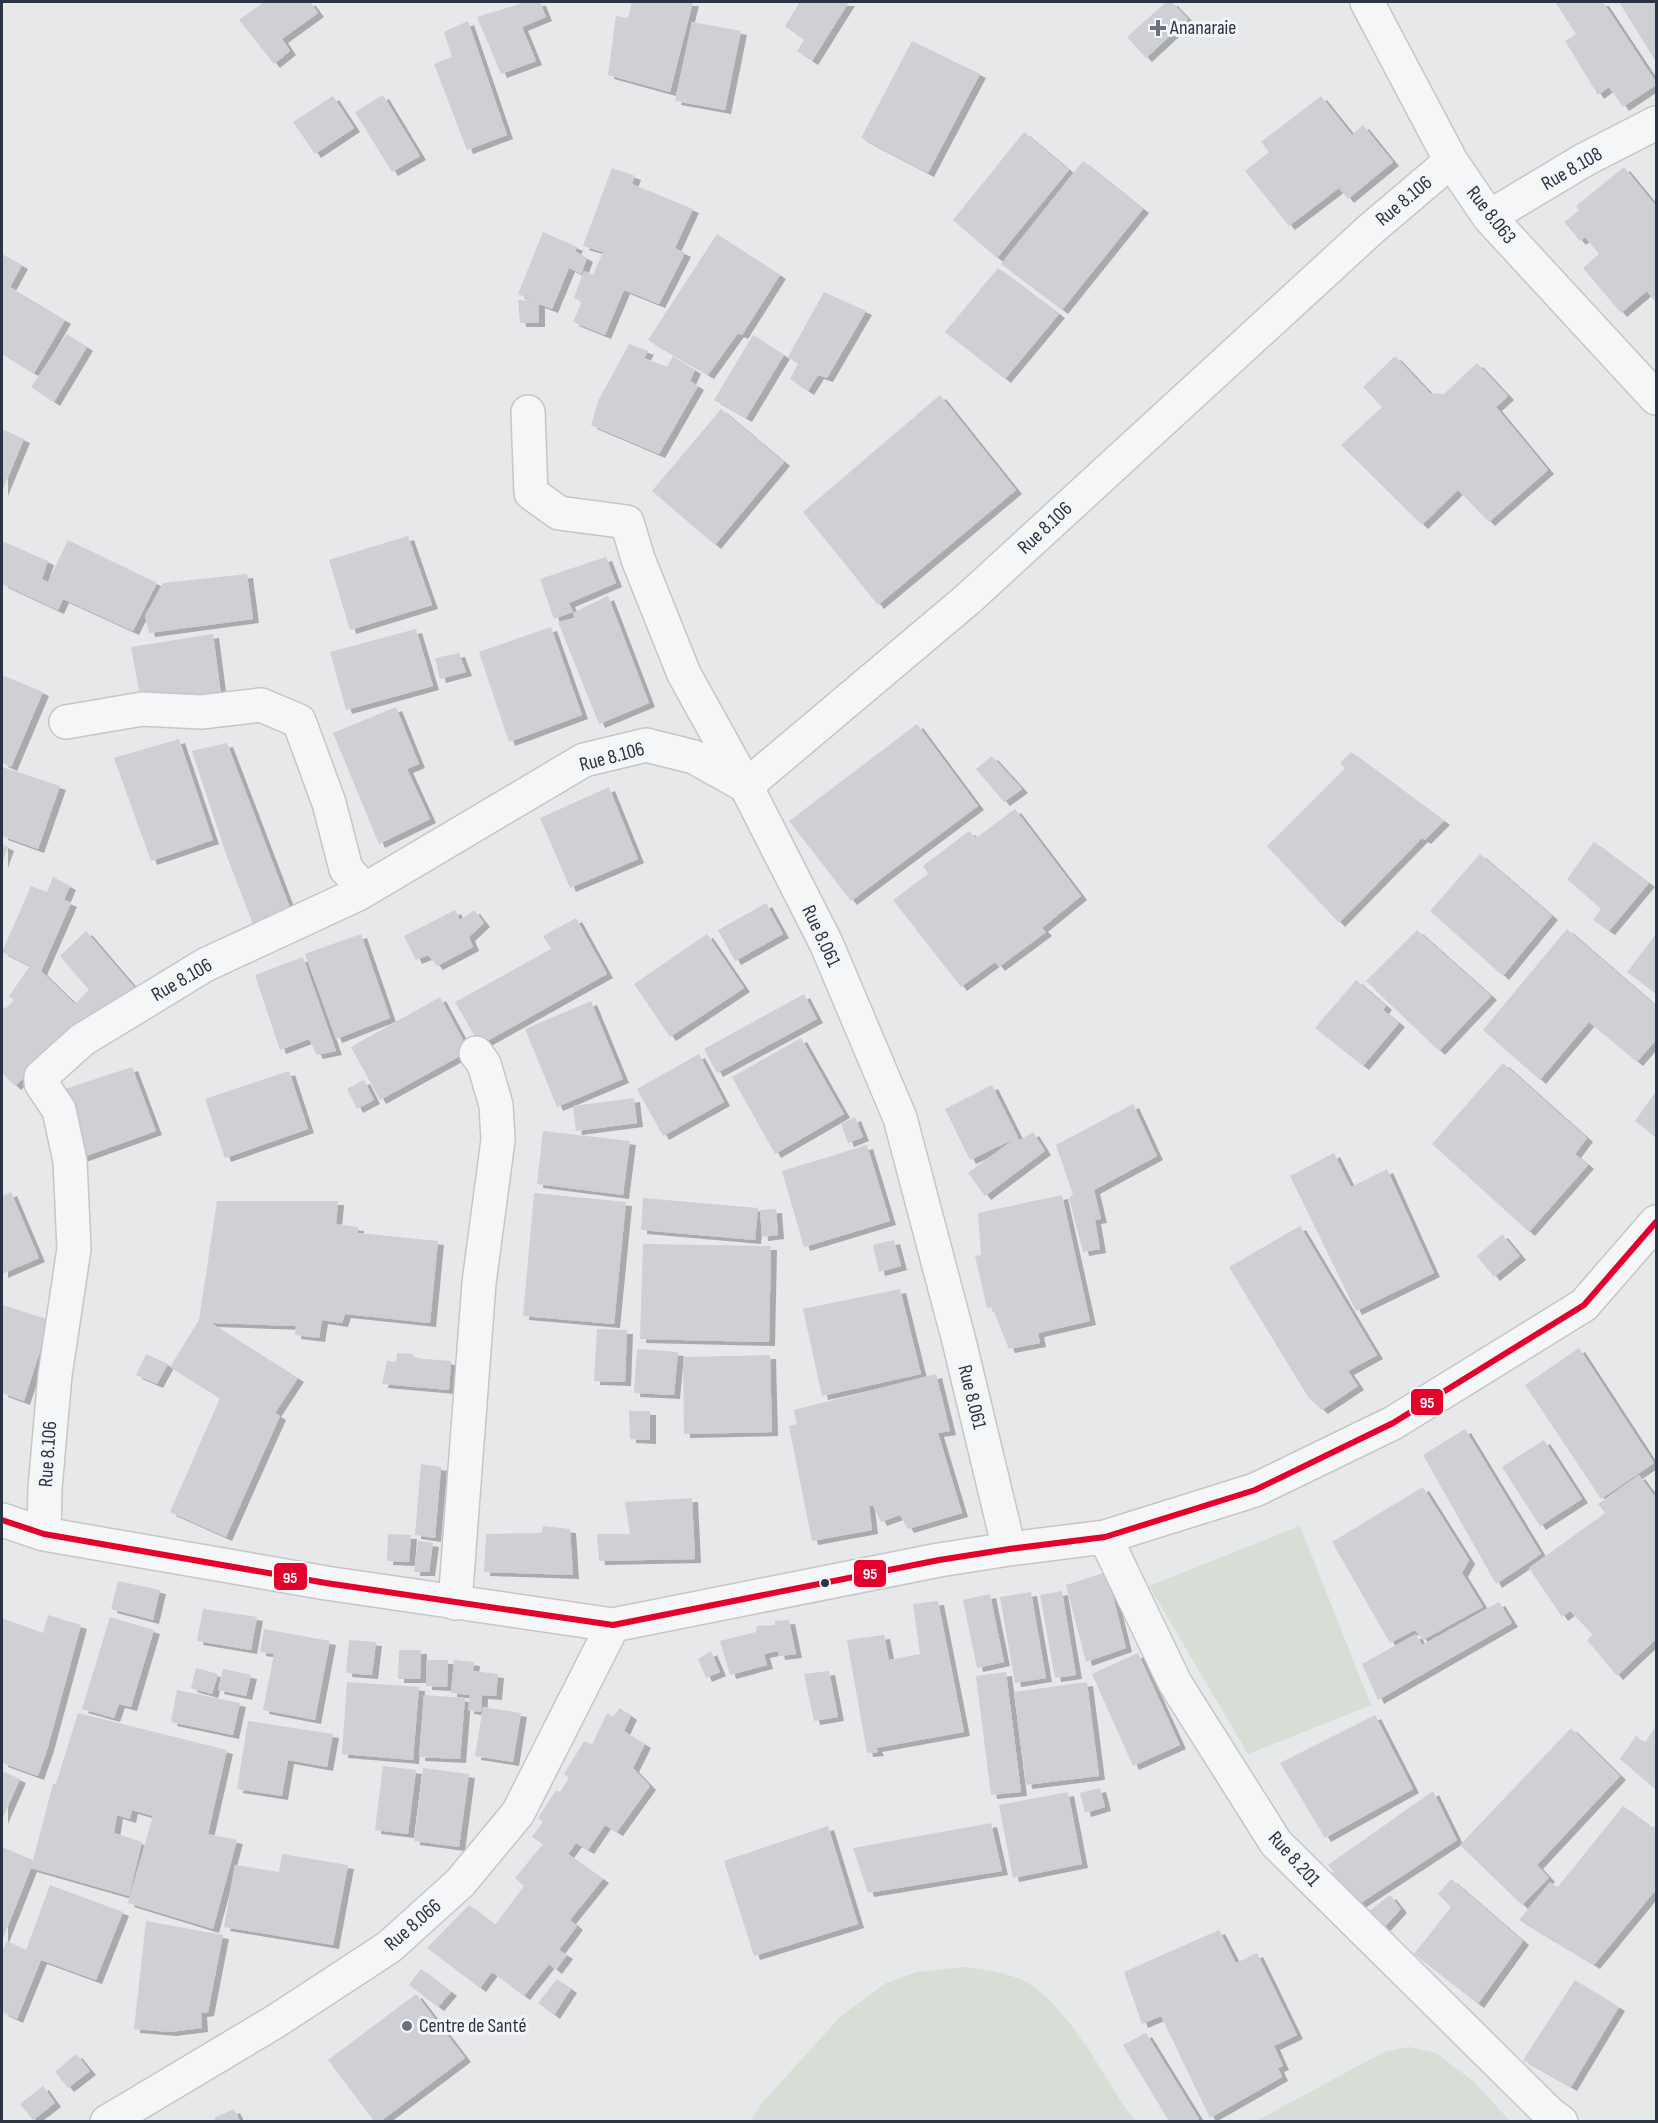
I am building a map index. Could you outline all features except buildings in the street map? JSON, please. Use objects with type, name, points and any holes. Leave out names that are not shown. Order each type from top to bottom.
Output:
[{"type":"street","name":"Rue 8.063","points":[[1367,2],[1451,161],[1489,218],[1656,398]]},
{"type":"street","name":"Rue 8.108","points":[[1489,218],[1584,160],[1656,123]]},
{"type":"street","name":"Rue 8.106","points":[[44,1534],[45,1488],[55,1375],[74,1249],[70,1161],[59,1110],[41,1083],[41,1077],[82,1040],[205,965],[358,894],[584,760],[646,745],[694,757],[746,786],[968,599],[1371,229],[1451,161]]},
{"type":"street","name":"Rue 8.061","points":[[528,412],[531,493],[559,513],[627,522],[638,559],[684,674],[746,786],[826,943],[900,1118],[959,1341],[1009,1549]]},
{"type":"street","points":[[66,722],[142,710],[201,712],[261,705],[299,721],[330,802],[346,869],[355,879],[358,894]]},
{"type":"street","points":[[455,1603],[474,1328],[498,1140],[496,1105],[484,1064],[476,1053]]},
{"type":"street","points":[[2,1520],[44,1534],[455,1603],[613,1626],[939,1560],[1105,1537],[1255,1490],[1393,1423],[1584,1305],[1656,1222]]},
{"type":"street","name":"Rue 8.201","points":[[1105,1537],[1175,1683],[1276,1843],[1551,2119]]},
{"type":"street","name":"Rue 8.066","points":[[107,2121],[276,2021],[389,1947],[460,1883],[518,1813],[613,1626]]},
{"type":"shaded area","points":[[1300,1526],[1371,1705],[1248,1754],[1149,1586]]},
{"type":"shaded area","points":[[965,1967],[1017,1978],[1031,1985],[1046,1997],[1072,2026],[1126,2109],[1137,2121],[750,2121],[761,2104],[840,2017],[886,1983],[918,1972]]},
{"type":"shaded area","points":[[1409,2047],[1436,2053],[1473,2081],[1510,2121],[1256,2121],[1384,2052]]},
{"type":"transit line","name":"95","points":[[2,1520],[44,1534],[326,1583],[613,1625],[939,1560],[1105,1537],[1255,1490],[1393,1423],[1584,1305],[1656,1222]]},
{"type":"place","name":"Ananaraie","points":[[1158,28]]},
{"type":"place","name":"Centre de Santé","points":[[407,2026]]}]
